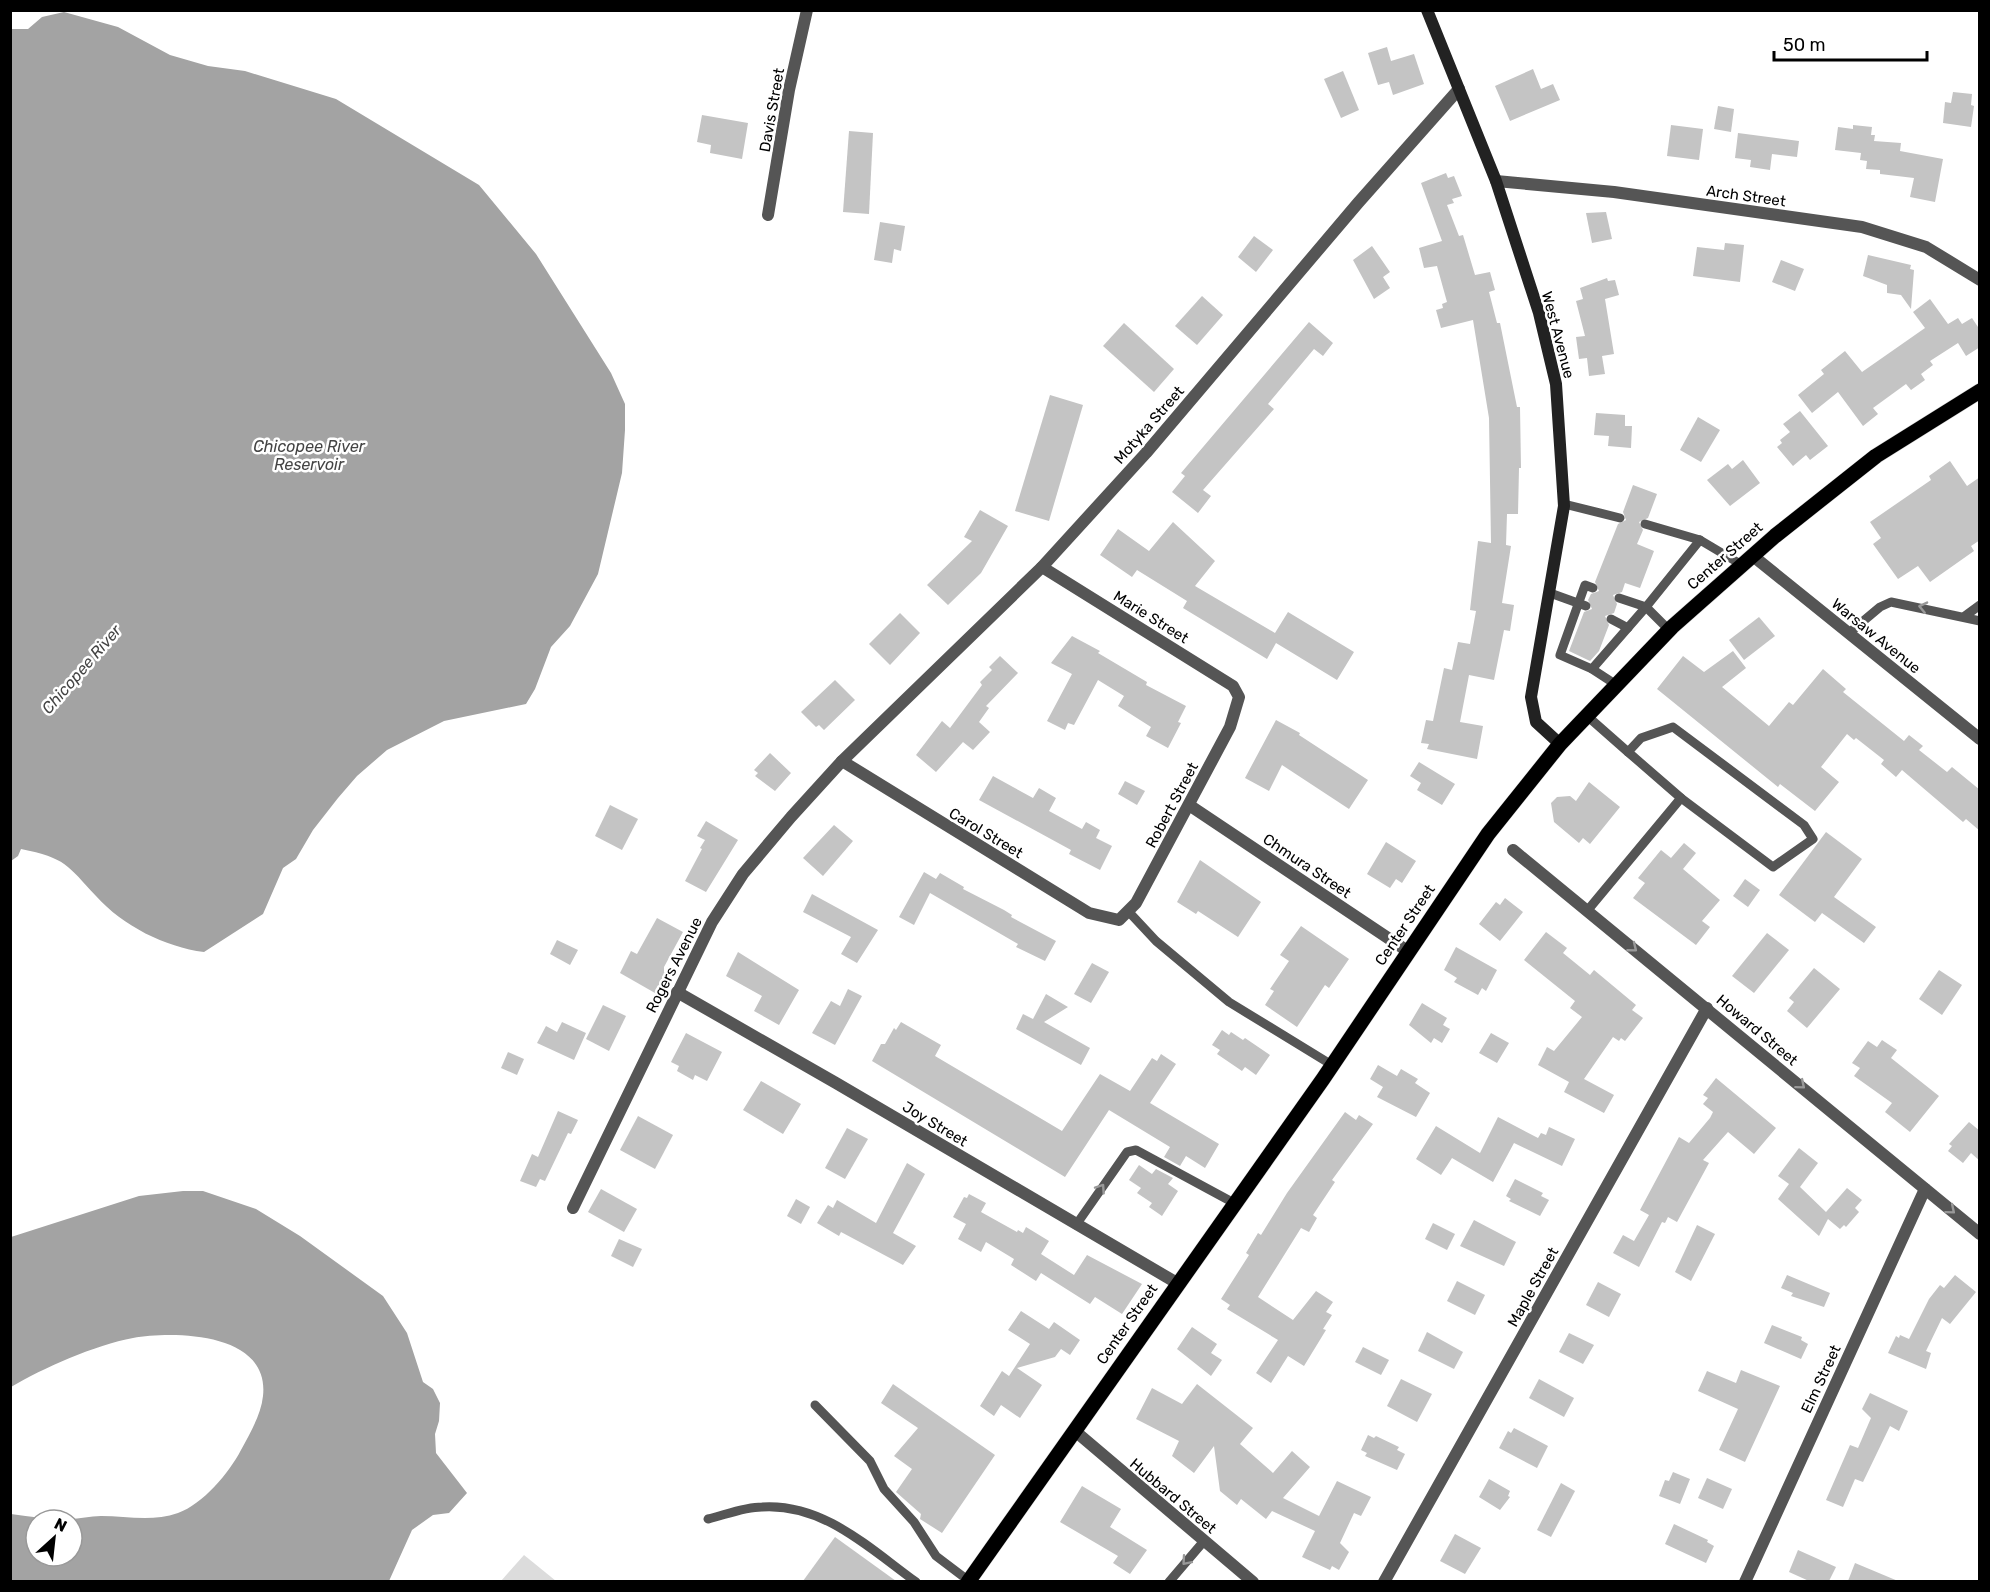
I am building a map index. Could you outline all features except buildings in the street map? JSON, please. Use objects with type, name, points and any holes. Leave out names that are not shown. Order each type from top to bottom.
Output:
[{"type":"main road","name":"West Avenue","points":[[1427,10],[1496,181],[1539,313],[1556,384],[1564,504],[1532,697],[1536,722],[1560,744]]},
{"type":"main road","name":"Center Street","points":[[968,1581],[1332,1065],[1488,834],[1560,744],[1669,630],[1748,561],[1876,456],[1980,391]]},
{"type":"street","name":"Davis Street","points":[[768,215],[789,90],[807,10]]},
{"type":"street","name":"Motyka Street","points":[[842,761],[1042,567],[1146,453],[1358,202],[1459,89]]},
{"type":"street","name":"Arch Street","points":[[1496,181],[1614,192],[1862,227],[1926,247],[1980,280]]},
{"type":"street","name":"Warsaw Avenue","points":[[1748,561],[1849,633],[1980,740]]},
{"type":"street","name":"Marie Street","points":[[1042,567],[1233,686],[1239,697]]},
{"type":"street","name":"Robert Street","points":[[1123,915],[1136,903],[1188,806],[1230,727],[1239,697]]},
{"type":"street","name":"Carol Street","points":[[842,761],[1089,913],[1123,915]]},
{"type":"street","name":"Rogers Avenue","points":[[573,1208],[712,922],[743,874],[790,817],[842,761]]},
{"type":"street","name":"Chmura Street","points":[[1188,806],[1409,952]]},
{"type":"street","name":"Howard Street","points":[[1513,850],[1980,1234]]},
{"type":"street","name":"Joy Street","points":[[677,992],[1177,1283]]},
{"type":"street","name":"Maple Street","points":[[1384,1581],[1707,1008]]},
{"type":"street","name":"Elm Street","points":[[1745,1581],[1925,1189]]},
{"type":"street","name":"Hubbard Street","points":[[1075,1431],[1253,1581]]},
{"type":"lane","points":[[1564,504],[1620,518]]},
{"type":"lane","points":[[1645,524],[1700,540],[1748,561]]},
{"type":"lane","points":[[1592,669],[1700,540]]},
{"type":"lane","points":[[1593,588],[1585,585],[1582,605],[1573,631],[1560,655],[1592,669],[1615,684]]},
{"type":"lane","points":[[1550,593],[1582,605]]},
{"type":"lane","points":[[1619,598],[1646,607],[1669,630]]},
{"type":"lane","points":[[1849,633],[1880,608],[1892,602],[1980,621]]},
{"type":"lane","points":[[1965,616],[1980,605]]},
{"type":"lane","points":[[1611,619],[1628,628]]},
{"type":"lane","points":[[1602,643],[1611,647]]},
{"type":"lane","points":[[1586,715],[1628,752],[1681,798],[1773,867],[1813,839],[1804,825],[1673,727],[1641,738],[1628,752]]},
{"type":"lane","points":[[1587,911],[1681,798]]},
{"type":"lane","points":[[1123,915],[1229,1002],[1332,1065]]},
{"type":"lane","points":[[1076,1225],[1127,1152],[1136,1150],[1234,1203]]},
{"type":"lane","points":[[815,1405],[870,1461],[884,1489],[914,1522],[936,1556],[968,1581]]},
{"type":"lane","points":[[708,1518],[760,1506],[793,1508],[815,1514],[837,1525],[916,1581]]},
{"type":"lane","points":[[1168,1581],[1204,1541]]},
{"type":"shaded area","points":[[524,1555],[556,1581],[501,1581]]},
{"type":"water","name":"Chicopee River Reservoir","points":[[64,12],[118,27],[170,55],[208,66],[245,71],[336,99],[479,185],[536,254],[611,373],[625,404],[622,473],[598,574],[570,626],[551,647],[535,689],[526,704],[444,721],[387,750],[357,776],[313,830],[296,859],[283,868],[263,914],[204,952],[160,940],[132,926],[107,907],[71,870],[57,860],[21,849],[18,856],[11,861],[11,29],[28,29],[42,17]]},
{"type":"water","points":[[203,1191],[256,1209],[300,1236],[383,1296],[407,1333],[423,1382],[433,1389],[440,1403],[439,1421],[435,1434],[436,1453],[467,1493],[449,1513],[433,1515],[412,1530],[389,1581],[11,1581],[11,1514],[24,1516],[24,1568],[84,1568],[84,1518],[168,1516],[197,1503],[230,1468],[255,1424],[263,1396],[261,1375],[251,1359],[236,1348],[216,1340],[172,1335],[133,1338],[102,1346],[38,1372],[11,1387],[11,1237],[139,1196]]},
{"type":"water label","name":"Chicopee River","points":[[81,669]]}]
